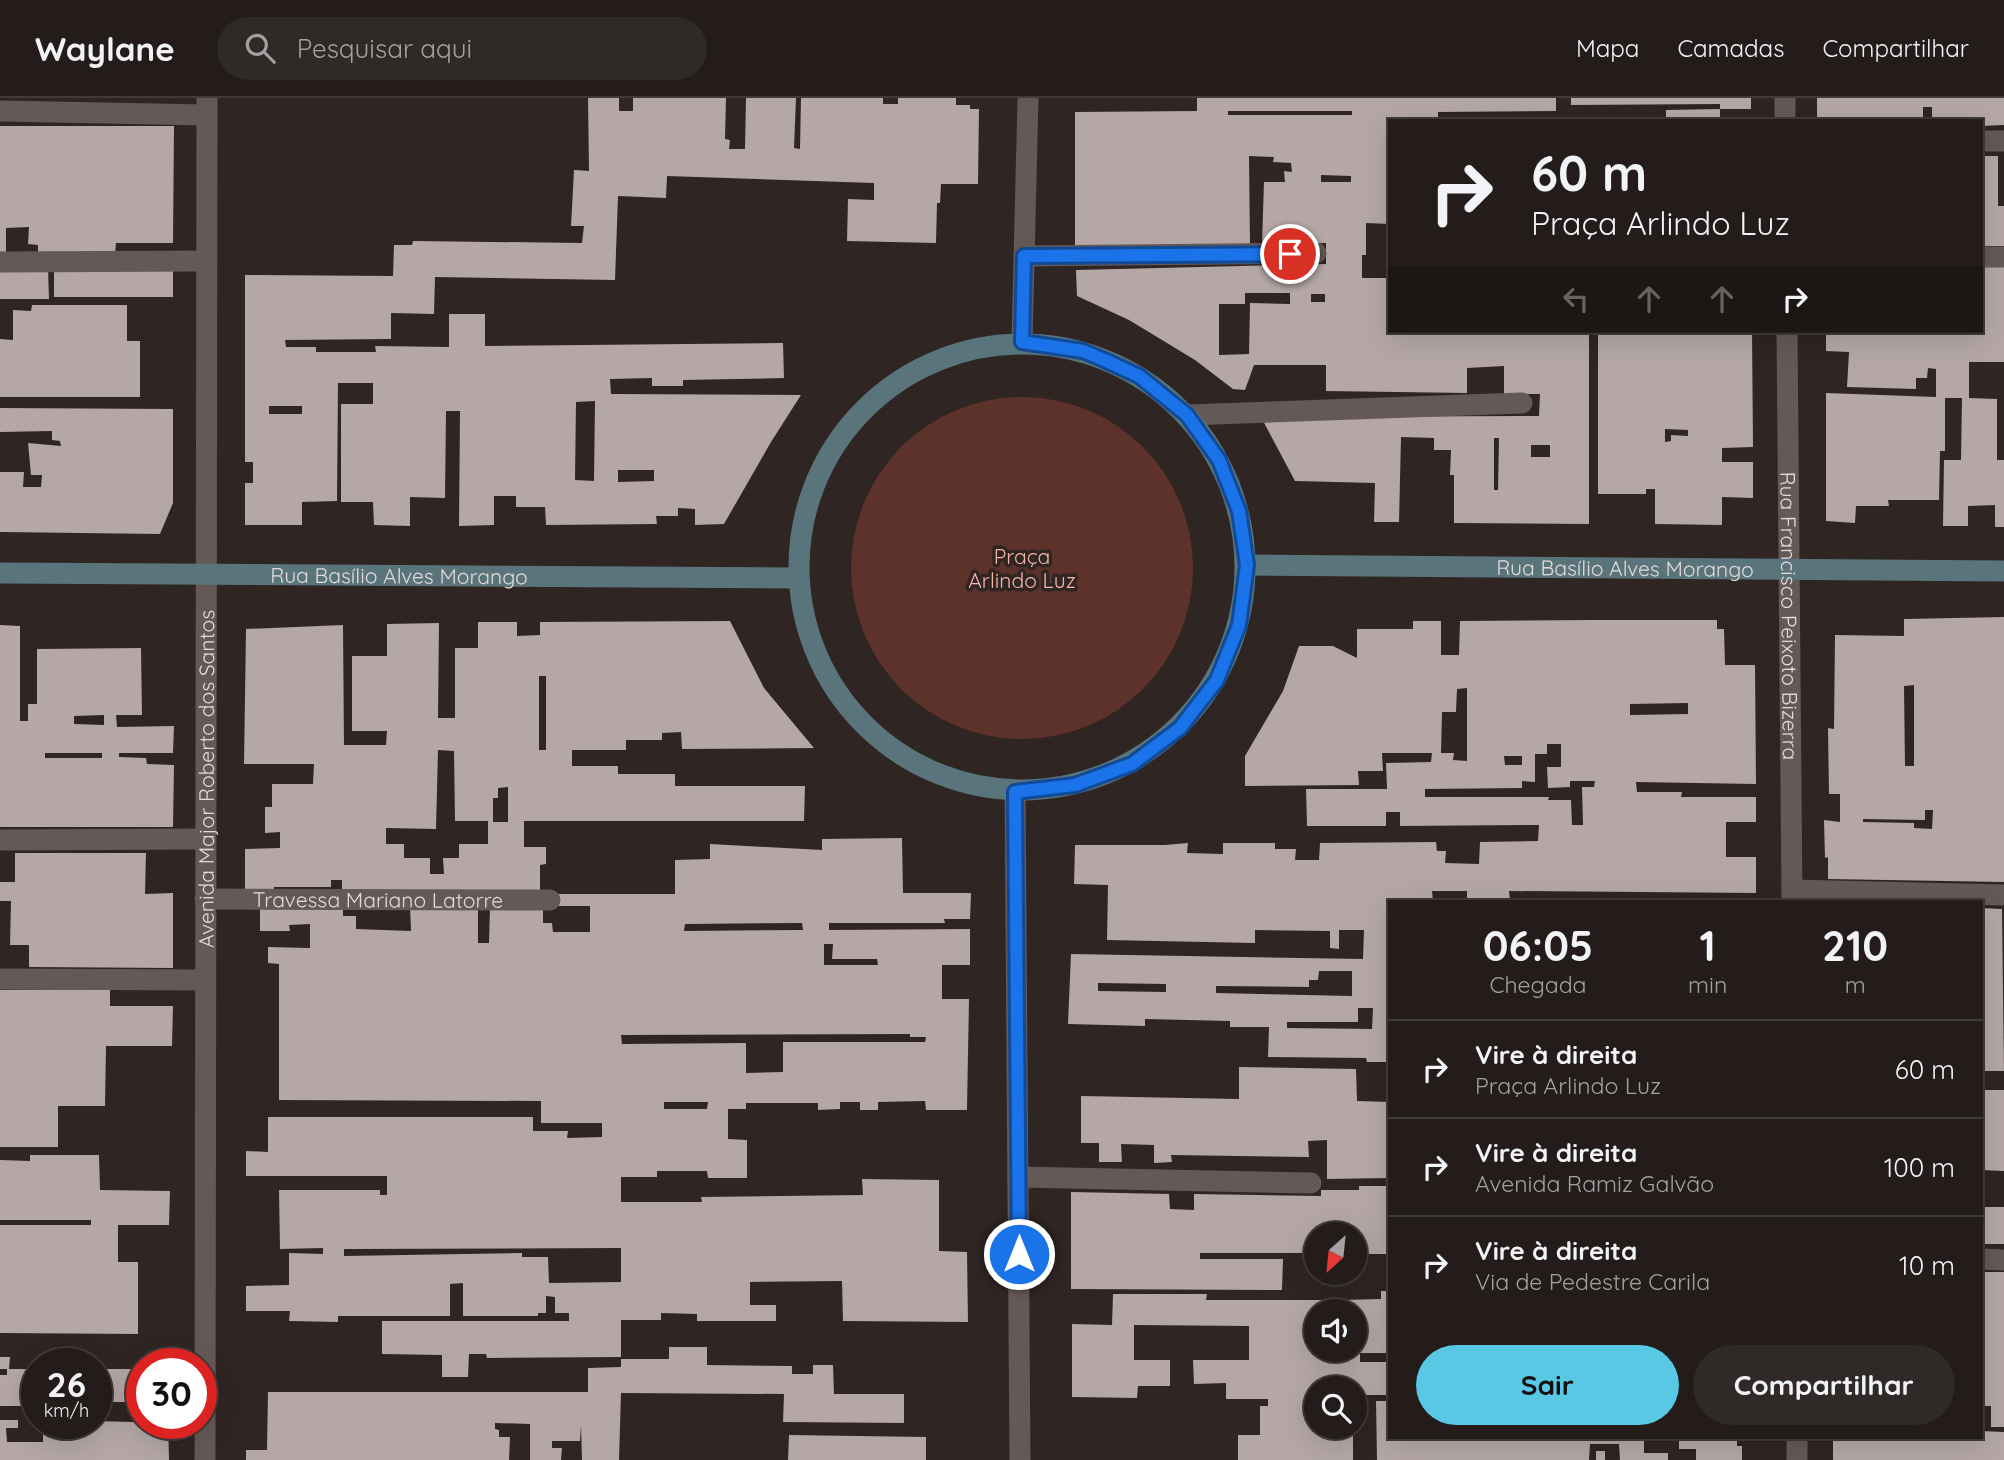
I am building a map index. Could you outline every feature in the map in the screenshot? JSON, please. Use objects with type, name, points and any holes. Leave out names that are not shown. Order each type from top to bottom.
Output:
[{"type":"street","points":[[1022,342],[1028,98]]},
{"type":"street","points":[[1785,98],[1785,119]]},
{"type":"street","points":[[0,111],[207,106]]},
{"type":"street","name":"Avenida Major Roberto dos Santos","points":[[205,1460],[207,106]]},
{"type":"street","points":[[1983,141],[2004,141]]},
{"type":"street","points":[[1024,256],[1316,253]]},
{"type":"street","points":[[1983,257],[2004,257]]},
{"type":"street","points":[[0,262],[206,261]]},
{"type":"street","name":"Rua Francisco Peixoto Bizerra","points":[[1787,333],[1792,896]]},
{"type":"street","points":[[1022,342],[1083,351],[1102,359],[1139,376],[1187,415],[1219,460],[1239,511],[1247,565],[1239,625],[1217,680],[1180,728],[1132,764],[1075,785],[1015,792],[949,779],[890,748],[842,702],[810,643],[797,578],[805,506],[835,440],[886,388],[950,354],[1022,342]]},
{"type":"street","points":[[1187,415],[1522,403]]},
{"type":"street","name":"Rua Basílio Alves Morango","points":[[1247,565],[2004,571]]},
{"type":"street","name":"Rua Basílio Alves Morango","points":[[0,573],[205,572],[797,578]]},
{"type":"street","points":[[1015,792],[1020,1460]]},
{"type":"street","points":[[0,840],[205,839]]},
{"type":"street","points":[[1792,896],[2004,895]]},
{"type":"street","name":"Travessa Mariano Latorre","points":[[205,899],[550,900]]},
{"type":"street","points":[[0,979],[205,980]]},
{"type":"street","points":[[1018,1177],[1311,1183]]},
{"type":"street","points":[[1983,1259],[2004,1259]]},
{"type":"street","points":[[1797,1439],[1797,1460]]},
{"type":"green space","name":"Praça Arlindo Luz","points":[[1005,397],[1039,397],[1072,404],[1103,417],[1131,436],[1154,459],[1173,487],[1186,518],[1193,551],[1193,585],[1186,618],[1173,649],[1154,677],[1131,700],[1103,719],[1072,732],[1039,739],[1005,739],[972,732],[941,719],[913,700],[890,677],[871,649],[858,618],[851,585],[851,551],[858,518],[871,487],[890,459],[913,436],[941,417],[972,404]]},
{"type":"building","points":[[588,98],[619,98],[619,111],[633,111],[633,98],[726,98],[725,139],[730,140],[729,149],[745,149],[746,98],[796,98],[794,148],[800,149],[801,98],[883,98],[883,104],[898,104],[898,98],[956,98],[956,105],[970,105],[970,109],[979,109],[978,184],[941,184],[940,203],[937,203],[936,243],[847,241],[848,199],[874,200],[874,183],[667,176],[666,198],[618,196],[615,280],[435,277],[434,314],[391,313],[391,339],[285,340],[286,347],[316,347],[316,352],[376,352],[375,346],[449,347],[449,314],[485,314],[485,346],[783,343],[784,378],[683,380],[683,386],[652,386],[652,378],[610,379],[611,394],[801,395],[724,524],[695,525],[695,509],[678,508],[678,516],[656,516],[657,524],[546,525],[545,507],[516,507],[516,496],[494,496],[494,525],[459,526],[460,411],[446,411],[445,498],[410,497],[410,526],[374,525],[373,502],[341,502],[341,404],[373,404],[373,383],[338,383],[337,501],[302,502],[302,525],[245,525],[245,483],[253,483],[253,462],[245,462],[245,275],[393,276],[394,245],[412,245],[413,241],[582,243],[584,226],[571,226],[574,170],[589,171]],"holes":[[[595,401],[594,481],[575,480],[576,402]],[[269,406],[302,406],[302,414],[269,414]],[[618,470],[654,470],[654,481],[618,482]]]},
{"type":"building","points":[[1197,98],[1556,98],[1556,111],[1438,112],[1438,119],[1388,119],[1388,224],[1366,223],[1366,255],[1362,255],[1362,278],[1387,278],[1388,271],[1388,333],[1589,334],[1589,524],[1454,523],[1451,450],[1434,450],[1434,438],[1401,437],[1399,522],[1374,522],[1375,483],[1295,481],[1261,417],[1539,416],[1540,394],[1504,394],[1504,366],[1467,368],[1467,393],[1326,391],[1326,365],[1254,365],[1245,390],[1233,389],[1195,360],[1129,320],[1077,296],[1076,270],[1326,264],[1326,243],[1262,244],[1264,182],[1285,182],[1284,171],[1292,172],[1291,163],[1273,162],[1274,157],[1249,156],[1250,245],[1075,246],[1075,112],[1197,111]],"holes":[[[1228,111],[1352,111],[1352,115],[1228,115]],[[1321,175],[1351,176],[1351,182],[1321,182]],[[1245,293],[1290,293],[1290,304],[1250,303],[1249,354],[1219,355],[1219,304],[1245,304]],[[1311,294],[1325,294],[1325,302],[1311,302]],[[1494,438],[1499,438],[1498,490],[1494,490]],[[1531,445],[1550,445],[1550,457],[1531,457]]]},
{"type":"building","points":[[1571,98],[1751,98],[1751,109],[1720,109],[1720,104],[1571,105]]},
{"type":"building","points":[[1817,98],[2004,98],[2004,125],[1983,126],[1983,119],[1932,119],[1932,107],[1923,107],[1923,119],[1817,119]]},
{"type":"building","points":[[1720,109],[1720,119],[1666,119],[1666,110]]},
{"type":"building","points":[[0,126],[174,126],[173,243],[116,243],[115,254],[38,254],[38,245],[28,244],[29,227],[6,228],[6,255],[0,255]]},
{"type":"building","points":[[1983,156],[1998,156],[1998,206],[2004,206],[2004,246],[1983,246]]},
{"type":"building","points":[[1983,265],[2004,265],[2004,362],[1969,362],[1969,398],[1997,399],[1997,460],[2004,460],[2004,527],[1995,527],[1995,505],[1968,506],[1968,526],[1943,526],[1944,460],[1961,460],[1962,398],[1945,398],[1945,451],[1940,451],[1939,500],[1888,500],[1889,506],[1856,506],[1855,523],[1826,521],[1826,393],[1936,397],[1936,369],[1928,368],[1927,378],[1916,378],[1916,389],[1847,387],[1849,352],[1826,351],[1826,333],[1983,333]]},
{"type":"building","points":[[0,268],[48,268],[49,299],[0,299]]},
{"type":"building","points":[[54,268],[173,268],[173,297],[54,297]]},
{"type":"building","points":[[32,305],[127,305],[127,341],[140,341],[140,397],[0,397],[0,339],[13,340],[13,310],[31,311]]},
{"type":"building","points":[[1589,333],[1752,333],[1753,447],[1722,448],[1722,462],[1753,462],[1753,498],[1722,497],[1722,525],[1655,524],[1655,489],[1646,489],[1646,494],[1598,494],[1598,335]],"holes":[[[1665,429],[1688,430],[1688,436],[1671,435],[1671,441],[1665,442]]]},
{"type":"building","points":[[0,408],[173,409],[173,503],[160,534],[0,532],[0,472],[24,472],[23,487],[41,487],[42,475],[31,475],[28,443],[61,446],[60,441],[52,440],[52,431],[0,432]]},
{"type":"building","points":[[2004,617],[2004,882],[1828,879],[1824,820],[1840,822],[1840,794],[1829,794],[1828,728],[1834,729],[1835,635],[1904,636],[1904,619]],"holes":[[[1914,685],[1914,766],[1905,766],[1904,686]],[[1925,810],[1933,810],[1932,829],[1914,828],[1914,823],[1863,822],[1863,819],[1925,820]]]},
{"type":"building","points":[[1717,620],[1717,629],[1724,629],[1725,665],[1755,665],[1756,784],[1636,782],[1637,792],[1682,792],[1681,797],[1756,797],[1756,822],[1726,822],[1726,857],[1756,857],[1756,893],[1509,891],[1510,900],[1467,900],[1467,891],[1432,891],[1433,900],[1388,900],[1388,1062],[1367,1062],[1366,1058],[1268,1057],[1269,1027],[1230,1027],[1230,1021],[1145,1019],[1145,1026],[1068,1024],[1071,954],[1363,959],[1364,930],[1339,930],[1339,949],[1330,948],[1330,931],[1255,930],[1255,943],[1107,940],[1108,885],[1074,884],[1075,845],[1188,843],[1187,853],[1223,854],[1223,843],[1275,843],[1275,849],[1296,849],[1295,860],[1319,860],[1320,843],[1436,842],[1437,851],[1446,851],[1445,863],[1479,864],[1480,842],[1538,841],[1539,825],[1400,826],[1400,812],[1386,812],[1386,826],[1307,826],[1306,789],[1387,789],[1386,763],[1431,762],[1432,753],[1382,753],[1383,771],[1358,771],[1359,785],[1245,786],[1245,756],[1283,691],[1299,646],[1333,646],[1357,658],[1357,629],[1413,629],[1413,621],[1441,621],[1441,655],[1459,655],[1460,621]],"holes":[[[1467,688],[1467,761],[1453,760],[1454,753],[1441,753],[1442,712],[1456,712],[1457,689]],[[1688,703],[1688,714],[1630,715],[1630,704]],[[1547,744],[1561,744],[1561,767],[1547,767],[1548,788],[1570,787],[1570,781],[1595,781],[1594,787],[1582,787],[1583,825],[1572,825],[1571,800],[1548,800],[1549,797],[1425,797],[1425,789],[1522,788],[1522,781],[1535,782],[1535,754],[1547,754]],[[1504,756],[1522,756],[1522,765],[1505,765]],[[1319,971],[1352,971],[1352,996],[1216,993],[1216,986],[1309,987],[1309,980],[1318,980]],[[1098,983],[1166,984],[1166,992],[1098,991]],[[1358,1008],[1373,1008],[1372,1029],[1287,1028],[1287,1022],[1358,1022]]]},
{"type":"building","points":[[730,621],[764,688],[814,748],[682,749],[681,732],[662,733],[662,740],[626,740],[626,750],[572,750],[572,766],[618,766],[618,774],[675,774],[675,786],[805,786],[804,821],[524,821],[524,847],[546,847],[546,864],[540,865],[540,893],[342,893],[342,880],[331,880],[331,887],[274,887],[274,893],[245,893],[245,849],[280,848],[280,832],[265,833],[265,807],[272,807],[272,784],[313,784],[314,764],[244,764],[246,629],[343,625],[344,745],[386,745],[387,731],[352,731],[352,656],[387,656],[387,624],[439,623],[438,718],[455,718],[455,648],[478,648],[478,622],[517,622],[517,636],[540,635],[540,622]],"holes":[[[539,676],[546,676],[546,750],[539,750]],[[438,750],[454,751],[455,821],[488,821],[488,844],[459,844],[459,858],[443,858],[444,874],[430,874],[430,858],[404,858],[404,844],[386,844],[386,828],[436,829]],[[508,787],[508,822],[493,822],[493,798],[498,798],[498,788]]]},
{"type":"building","points":[[0,625],[20,626],[20,721],[28,721],[28,704],[37,704],[37,649],[141,648],[142,715],[116,715],[117,727],[174,726],[173,753],[119,753],[119,757],[146,758],[147,764],[174,765],[173,827],[0,827]],"holes":[[[104,715],[104,725],[74,724],[74,716]],[[45,753],[102,753],[102,758],[45,758]]]},
{"type":"building","points":[[902,838],[903,893],[971,893],[970,919],[944,919],[945,923],[829,923],[829,930],[970,929],[970,965],[942,965],[942,999],[969,999],[967,1110],[926,1110],[925,1101],[878,1102],[878,1110],[860,1110],[860,1102],[840,1102],[840,1109],[818,1110],[818,1103],[746,1103],[746,1109],[728,1109],[728,1139],[747,1140],[747,1178],[708,1178],[707,1171],[657,1171],[657,1177],[621,1177],[621,1202],[702,1202],[701,1197],[863,1195],[862,1179],[939,1180],[939,1251],[967,1252],[968,1322],[843,1321],[842,1281],[750,1282],[750,1305],[776,1305],[776,1321],[697,1321],[697,1314],[661,1313],[661,1320],[621,1320],[621,1357],[487,1358],[486,1354],[469,1354],[468,1377],[442,1377],[442,1355],[382,1354],[382,1321],[569,1321],[569,1313],[555,1313],[555,1297],[546,1296],[546,1313],[538,1313],[538,1316],[463,1316],[463,1283],[450,1284],[450,1316],[338,1316],[338,1322],[289,1321],[290,1311],[246,1311],[246,1286],[289,1285],[289,1253],[323,1254],[323,1248],[280,1249],[279,1190],[380,1190],[380,1195],[387,1195],[387,1176],[246,1176],[246,1151],[268,1152],[268,1117],[533,1117],[533,1131],[568,1131],[567,1138],[602,1137],[602,1123],[541,1123],[541,1101],[279,1100],[279,964],[268,963],[268,947],[310,948],[310,924],[289,925],[290,931],[260,931],[260,906],[343,906],[343,916],[356,916],[356,929],[411,931],[410,906],[478,906],[478,943],[489,943],[490,906],[543,907],[543,923],[552,923],[553,932],[590,932],[590,906],[557,906],[557,894],[675,894],[675,860],[710,859],[710,844],[822,850],[822,839]],"holes":[[[802,923],[803,930],[684,931],[685,924]],[[824,944],[833,944],[832,959],[877,959],[878,965],[824,965]],[[910,1034],[910,1037],[926,1037],[925,1042],[783,1042],[783,1072],[746,1073],[746,1043],[622,1044],[621,1035]],[[664,1102],[708,1102],[707,1109],[664,1109]],[[621,1248],[621,1282],[549,1283],[548,1257],[522,1257],[522,1253],[344,1256],[344,1249]]]},
{"type":"building","points":[[15,853],[146,853],[145,894],[173,893],[173,968],[29,967],[29,945],[10,945],[11,901],[0,901],[0,882],[15,882]]},
{"type":"building","points":[[1983,908],[2002,909],[2004,1071],[1983,1071]]},
{"type":"building","points":[[110,989],[110,1006],[173,1006],[172,1046],[106,1046],[105,1106],[58,1106],[58,1147],[0,1147],[0,990]]},
{"type":"building","points":[[1239,1067],[1356,1069],[1357,1101],[1388,1102],[1388,1178],[1327,1179],[1327,1140],[1308,1141],[1309,1157],[1171,1155],[1172,1162],[1154,1163],[1154,1145],[1121,1144],[1122,1162],[1099,1162],[1099,1143],[1081,1143],[1081,1096],[1239,1099]]},
{"type":"building","points":[[1983,1090],[2004,1090],[2004,1171],[1983,1170]]},
{"type":"building","points":[[30,1155],[99,1155],[100,1190],[170,1191],[169,1225],[118,1225],[118,1262],[138,1262],[138,1334],[0,1333],[0,1225],[91,1225],[91,1220],[0,1220],[0,1160],[30,1161]]},
{"type":"building","points":[[1359,1186],[1388,1186],[1388,1254],[1367,1254],[1367,1222],[1304,1222],[1304,1253],[1200,1253],[1200,1259],[1283,1259],[1282,1290],[1071,1289],[1071,1192],[1169,1194],[1170,1209],[1194,1210],[1194,1194],[1321,1196],[1321,1190],[1359,1190]]},
{"type":"building","points":[[1983,1207],[2004,1207],[2004,1244],[1985,1244]]},
{"type":"building","points":[[1983,1272],[2004,1272],[2004,1427],[1991,1427],[1991,1406],[1983,1406]]},
{"type":"building","points":[[1381,1291],[1388,1291],[1388,1353],[1367,1353],[1367,1299],[1381,1299]]},
{"type":"building","points":[[1113,1294],[1207,1294],[1206,1300],[1304,1300],[1304,1362],[1388,1362],[1388,1395],[1367,1395],[1367,1376],[1304,1376],[1304,1439],[1353,1439],[1353,1460],[1238,1460],[1238,1435],[1260,1435],[1260,1406],[1268,1406],[1268,1399],[1226,1399],[1226,1383],[1194,1384],[1193,1360],[1249,1360],[1249,1326],[1134,1325],[1134,1360],[1170,1360],[1170,1386],[1138,1386],[1137,1398],[1072,1397],[1072,1324],[1112,1325]]},
{"type":"building","points":[[669,1347],[707,1347],[707,1365],[792,1366],[792,1374],[813,1374],[813,1365],[833,1365],[834,1394],[904,1394],[904,1423],[783,1422],[784,1394],[621,1393],[619,1460],[582,1460],[581,1425],[580,1441],[552,1441],[552,1448],[562,1448],[561,1460],[530,1460],[530,1424],[495,1423],[499,1437],[510,1437],[509,1460],[246,1460],[246,1450],[267,1450],[268,1392],[588,1392],[588,1368],[621,1367],[621,1359],[669,1359]]},
{"type":"building","points":[[0,1357],[10,1357],[9,1369],[21,1369],[21,1406],[0,1406],[0,1375],[7,1375],[7,1369],[0,1369]]},
{"type":"building","points":[[112,1369],[126,1369],[126,1402],[112,1402]]},
{"type":"building","points":[[1376,1401],[1388,1401],[1388,1439],[1737,1439],[1737,1446],[1742,1446],[1742,1460],[1696,1460],[1696,1449],[1679,1449],[1679,1441],[1644,1441],[1644,1453],[1668,1453],[1668,1460],[1620,1460],[1619,1444],[1590,1444],[1589,1460],[1377,1460]]},
{"type":"building","points":[[0,1420],[18,1420],[18,1428],[6,1428],[7,1442],[112,1439],[112,1421],[126,1422],[126,1439],[168,1439],[169,1460],[0,1460]]},
{"type":"building","points":[[1983,1431],[2004,1432],[2004,1460],[1833,1460],[1833,1439],[1983,1439]]},
{"type":"building","points":[[789,1435],[926,1437],[926,1460],[788,1460]]},
{"type":"building","points":[[1596,1451],[1605,1451],[1605,1460],[1596,1460]]},
{"type":"route","points":[[1019,1254],[1015,792],[1075,785],[1132,764],[1180,728],[1217,680],[1239,625],[1247,565],[1239,511],[1219,460],[1187,415],[1139,376],[1102,359],[1083,351],[1022,342],[1024,256],[1290,254]]}]
